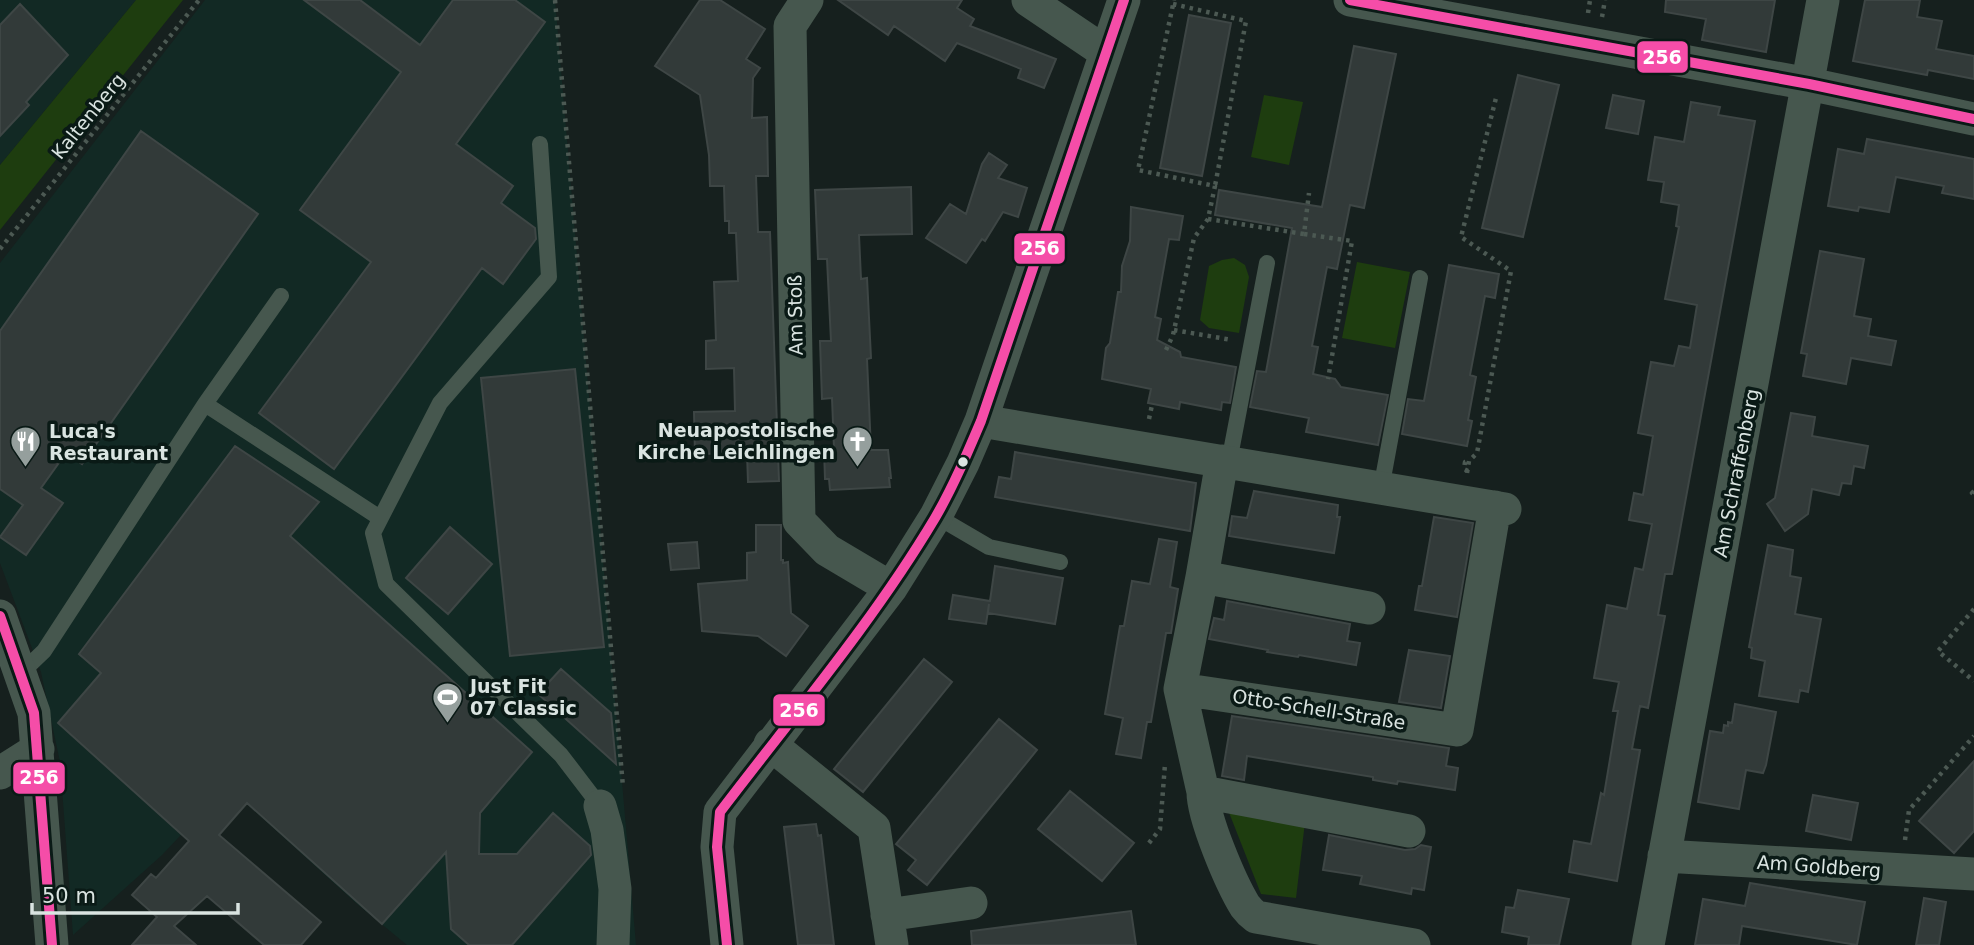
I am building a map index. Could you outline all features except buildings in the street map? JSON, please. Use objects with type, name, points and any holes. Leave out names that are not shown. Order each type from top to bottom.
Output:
[{"type":"street","name":"Am Stoß","points":[[807,0],[790,26],[799,521],[827,550],[891,588]]},
{"type":"street","points":[[1028,0],[1105,52]]},
{"type":"street","points":[[727,945],[717,847],[720,812],[891,588],[936,516],[963,463],[981,421],[1124,0]]},
{"type":"street","points":[[1350,0],[1809,84],[1974,119]]},
{"type":"street","name":"Am Schraffenberg","points":[[1648,945],[1823,0]]},
{"type":"street","points":[[981,421],[1381,489],[1463,485]]},
{"type":"street","points":[[1226,462],[1180,689],[1203,792],[1203,804],[1226,864],[1246,907],[1256,917],[1413,945]]},
{"type":"street","name":"Otto-Schell-Straße","points":[[1180,689],[1457,730],[1500,508],[1463,485]]},
{"type":"street","points":[[1202,577],[1369,608]]},
{"type":"street","points":[[0,616],[34,713],[52,945]]},
{"type":"street","points":[[770,744],[874,828],[890,930],[971,903]]},
{"type":"street","points":[[0,773],[38,749]]},
{"type":"street","points":[[1203,792],[1409,831]]},
{"type":"street","points":[[612,799],[607,831],[615,889],[613,945]]},
{"type":"street","name":"Am Goldberg","points":[[1664,856],[1974,874]]},
{"type":"lane","points":[[540,144],[549,277],[440,402],[373,533],[386,584],[561,755],[612,799]]},
{"type":"lane","points":[[1226,462],[1267,263]]},
{"type":"lane","points":[[1381,489],[1420,278]]},
{"type":"lane","points":[[21,673],[44,651],[205,404],[281,296]]},
{"type":"lane","points":[[205,404],[380,518]]},
{"type":"lane","points":[[936,516],[989,547],[1060,562]]},
{"type":"path","name":"Kaltenberg","points":[[0,249],[199,0]]},
{"type":"path","points":[[555,0],[612,799]]},
{"type":"path","points":[[1166,350],[1174,330],[1194,238],[1208,219],[1215,186],[1246,20],[1173,2],[1138,170],[1215,186]]},
{"type":"path","points":[[1463,485],[1465,462],[1477,453],[1511,271],[1461,237],[1496,98]]},
{"type":"path","points":[[1304,234],[1309,193]]},
{"type":"path","points":[[1208,219],[1352,241],[1328,379]]},
{"type":"path","points":[[1174,330],[1251,343]]},
{"type":"path","points":[[1463,485],[1469,461]]},
{"type":"path","points":[[1974,609],[1938,651],[1974,681]]},
{"type":"path","points":[[1900,871],[1909,810],[1974,736]]},
{"type":"path","points":[[1149,844],[1160,829],[1161,820]]},
{"type":"shaded area","points":[[0,0],[136,0],[0,165]]},
{"type":"shaded area","points":[[205,0],[555,0],[636,945],[407,945],[356,903],[227,786],[162,855],[73,935],[60,762],[41,672],[0,563],[0,263]]},
{"type":"green space","points":[[136,0],[183,0],[0,230],[0,165]]},
{"type":"green space","points":[[1264,95],[1303,102],[1289,165],[1251,157]]},
{"type":"green space","points":[[1234,258],[1245,265],[1249,277],[1239,333],[1209,328],[1200,320],[1209,266]]},
{"type":"green space","points":[[1357,262],[1410,272],[1395,348],[1342,338]]},
{"type":"green space","points":[[1228,810],[1305,822],[1296,898],[1261,894]]},
{"type":"transit line","name":"256","points":[[727,945],[717,847],[720,812],[886,594],[948,494],[981,421],[1124,0]]},
{"type":"transit line","name":"256","points":[[1350,0],[1809,84],[1974,119]]},
{"type":"transit line","name":"256","points":[[0,616],[34,713],[52,945]]},
{"type":"place","name":"Neuapostolische Kirche Leichlingen","points":[[858,468]]},
{"type":"place","name":"Luca's Restaurant","points":[[26,469]]},
{"type":"place","name":"Just Fit 07 Classic","points":[[447,724]]}]
